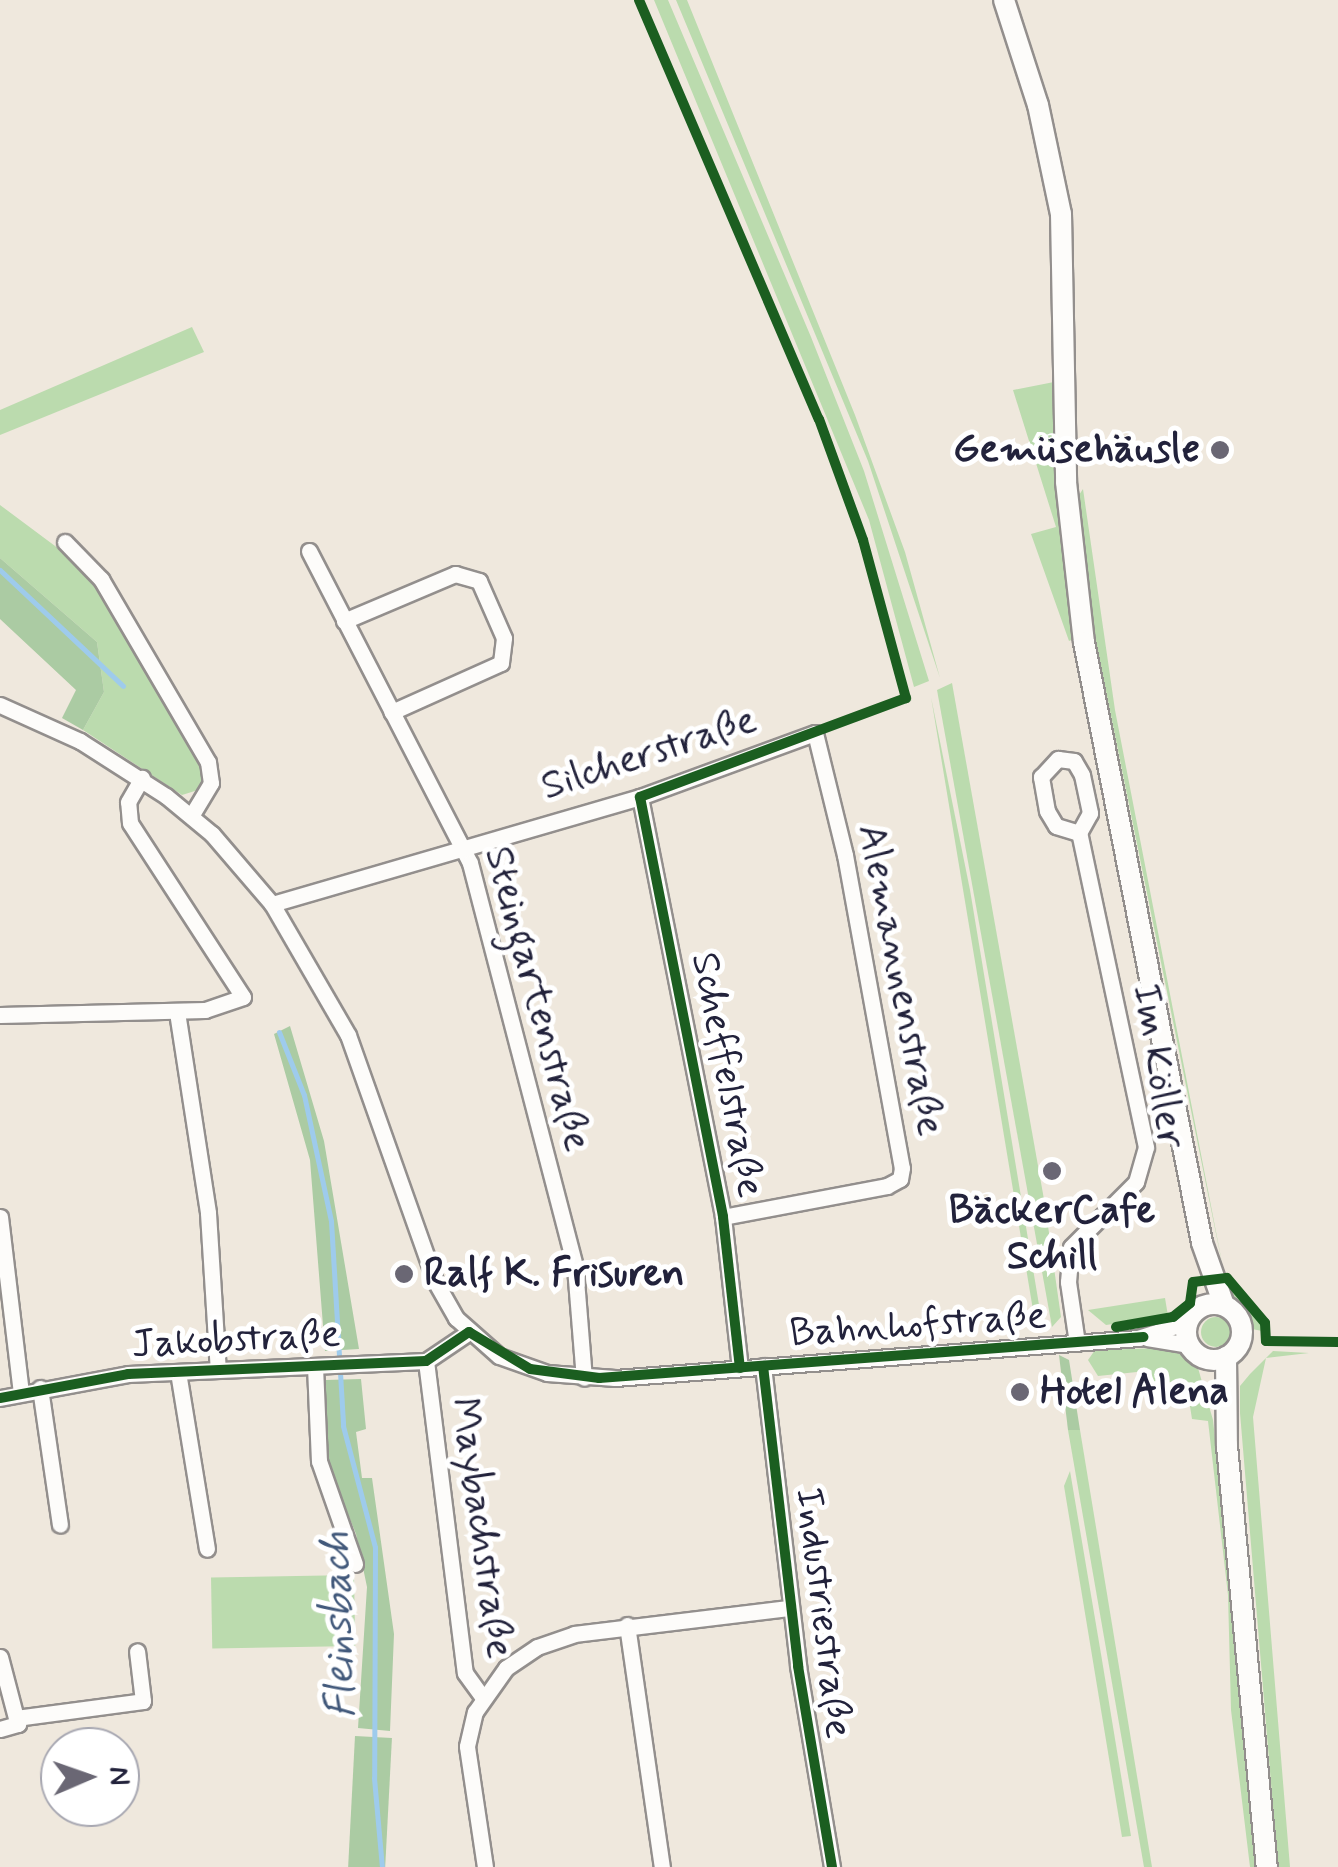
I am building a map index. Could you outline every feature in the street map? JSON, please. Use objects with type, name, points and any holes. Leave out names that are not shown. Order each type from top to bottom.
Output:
[{"type":"main road","points":[[1004,0],[1038,105],[1059,200],[1066,482],[1078,598],[1202,1243],[1224,1305],[1242,1328],[1237,1349],[1226,1357],[1197,1352]]},
{"type":"main road","points":[[1202,1243],[1193,1315],[1197,1352],[1226,1421]]},
{"type":"main road","points":[[1193,1315],[1224,1305]]},
{"type":"main road","points":[[1226,1357],[1226,1421],[1267,1867]]},
{"type":"street","points":[[65,542],[101,580],[208,762],[211,783],[192,815]]},
{"type":"street","name":"Steingartenstraße","points":[[309,550],[464,847],[574,1266],[584,1378]]},
{"type":"street","points":[[344,621],[456,574],[479,581],[504,638],[501,663],[392,712]]},
{"type":"street","name":"Bahnhofstraße","points":[[0,705],[142,778],[192,815],[272,904],[340,1018],[435,1282],[469,1332],[514,1363],[584,1378],[1143,1338],[1197,1352]]},
{"type":"street","name":"Silcherstraße","points":[[272,904],[640,797],[814,733]]},
{"type":"street","name":"Alemannenstraße","points":[[723,1217],[887,1186],[900,1179],[902,1168],[845,855],[814,733]]},
{"type":"street","name":"Im Köller","points":[[1077,1343],[1068,1256],[1136,1182],[1146,1147],[1079,833],[1090,814],[1082,774],[1074,762],[1058,759],[1041,777],[1048,811],[1056,826],[1079,833]]},
{"type":"street","points":[[0,1015],[177,1012],[225,1006],[243,997],[130,824],[128,802],[142,778]]},
{"type":"street","name":"Scheffelstraße","points":[[640,797],[723,1217],[740,1368]]},
{"type":"street","points":[[177,1012],[210,1232],[218,1370]]},
{"type":"street","points":[[0,1217],[21,1392]]},
{"type":"street","name":"Bahnhofstraße","points":[[1143,1338],[1193,1315]]},
{"type":"street","points":[[426,1361],[469,1332]]},
{"type":"street","name":"Jakobstraße","points":[[0,1398],[40,1388],[178,1372],[426,1361]]},
{"type":"street","name":"Maybachstraße","points":[[426,1361],[465,1673],[483,1698]]},
{"type":"street","points":[[319,1366],[319,1461],[355,1564]]},
{"type":"street","name":"Industriestraße","points":[[763,1366],[790,1608],[832,1867]]},
{"type":"street","points":[[178,1372],[207,1550]]},
{"type":"street","points":[[40,1388],[60,1525]]},
{"type":"street","points":[[485,1867],[467,1770],[470,1728],[483,1698],[506,1668],[536,1646],[627,1626],[790,1608]]},
{"type":"street","points":[[627,1626],[662,1867]]},
{"type":"street","points":[[137,1650],[146,1720]]},
{"type":"street","points":[[0,1657],[18,1724],[0,1729]]},
{"type":"street","points":[[16,1718],[143,1701]]},
{"type":"green space","points":[[654,0],[668,0],[864,471],[929,681],[914,687],[869,520]]},
{"type":"green space","points":[[676,0],[687,0],[855,415],[905,552],[940,678],[868,461]]},
{"type":"green space","points":[[1057,216],[1078,637],[1069,641],[1031,534],[1056,527],[1013,390],[1054,382]]},
{"type":"green space","points":[[192,327],[204,352],[0,435],[0,410]]},
{"type":"green space","points":[[1083,489],[1115,710],[1224,1273],[1091,617],[1077,498]]},
{"type":"green space","points":[[0,505],[94,575],[207,776],[198,790],[182,795],[83,730],[104,692],[97,642],[0,558]]},
{"type":"green space","points":[[0,558],[97,642],[104,692],[83,730],[62,718],[76,690],[0,619]]},
{"type":"green space","points":[[952,683],[1045,1205],[1061,1317],[1052,1327],[937,690]]},
{"type":"green space","points":[[931,697],[970,890],[1043,1329],[1036,1328]]},
{"type":"green space","points":[[290,1026],[324,1141],[359,1349],[325,1351],[310,1160],[274,1034]]},
{"type":"green space","points":[[1224,1283],[1260,1319],[1262,1331],[1252,1329]]},
{"type":"green space","points":[[1165,1298],[1168,1316],[1106,1325],[1088,1310]]},
{"type":"green space","points":[[1216,1317],[1227,1321],[1231,1332],[1227,1343],[1216,1347],[1205,1343],[1201,1332],[1205,1321]]},
{"type":"green space","points":[[1162,1348],[1189,1357],[1198,1368],[1213,1420],[1262,1867],[1250,1867],[1231,1710],[1228,1595],[1208,1421],[1192,1419],[1186,1381],[1139,1384],[1137,1372],[1098,1376],[1088,1360],[1095,1350]]},
{"type":"green space","points":[[1273,1351],[1309,1353],[1266,1358]]},
{"type":"green space","points":[[1059,1355],[1069,1360],[1080,1430],[1068,1430]]},
{"type":"green space","points":[[1266,1358],[1253,1417],[1290,1867],[1278,1867],[1240,1386]]},
{"type":"green space","points":[[361,1379],[366,1429],[356,1432],[362,1478],[372,1478],[394,1634],[390,1731],[358,1728],[367,1587],[356,1534],[325,1457],[326,1380]]},
{"type":"green space","points":[[1068,1430],[1080,1430],[1152,1867],[1144,1867]]},
{"type":"green space","points":[[1070,1471],[1131,1836],[1122,1837],[1064,1486]]},
{"type":"green space","points":[[354,1575],[355,1646],[212,1648],[211,1577]]},
{"type":"green space","points":[[355,1736],[392,1738],[385,1867],[348,1867]]},
{"type":"waterway","name":"Fleinsbach","points":[[0,570],[123,686]]},
{"type":"waterway","name":"Fleinsbach","points":[[279,1032],[304,1095],[331,1221],[343,1426],[375,1547],[374,1778],[382,1867]]},
{"type":"cycle path","points":[[639,0],[819,419],[863,540],[906,698],[640,797],[723,1217],[740,1368]]},
{"type":"cycle path","points":[[1116,1327],[1173,1317],[1190,1303],[1193,1282],[1227,1278],[1265,1323],[1266,1341],[1338,1342]]},
{"type":"cycle path","points":[[0,1398],[128,1374],[426,1361],[469,1332],[530,1369],[599,1378],[1143,1337]]},
{"type":"cycle path","points":[[763,1366],[798,1666],[832,1867]]},
{"type":"place","name":"Gemüsehäusle","points":[[1220,450]]},
{"type":"place","name":"BäckerCafe Schill","points":[[1052,1171]]},
{"type":"place","name":"Ralf K. Frisuren","points":[[404,1274]]},
{"type":"place","name":"Hotel Alena","points":[[1020,1392]]}]
